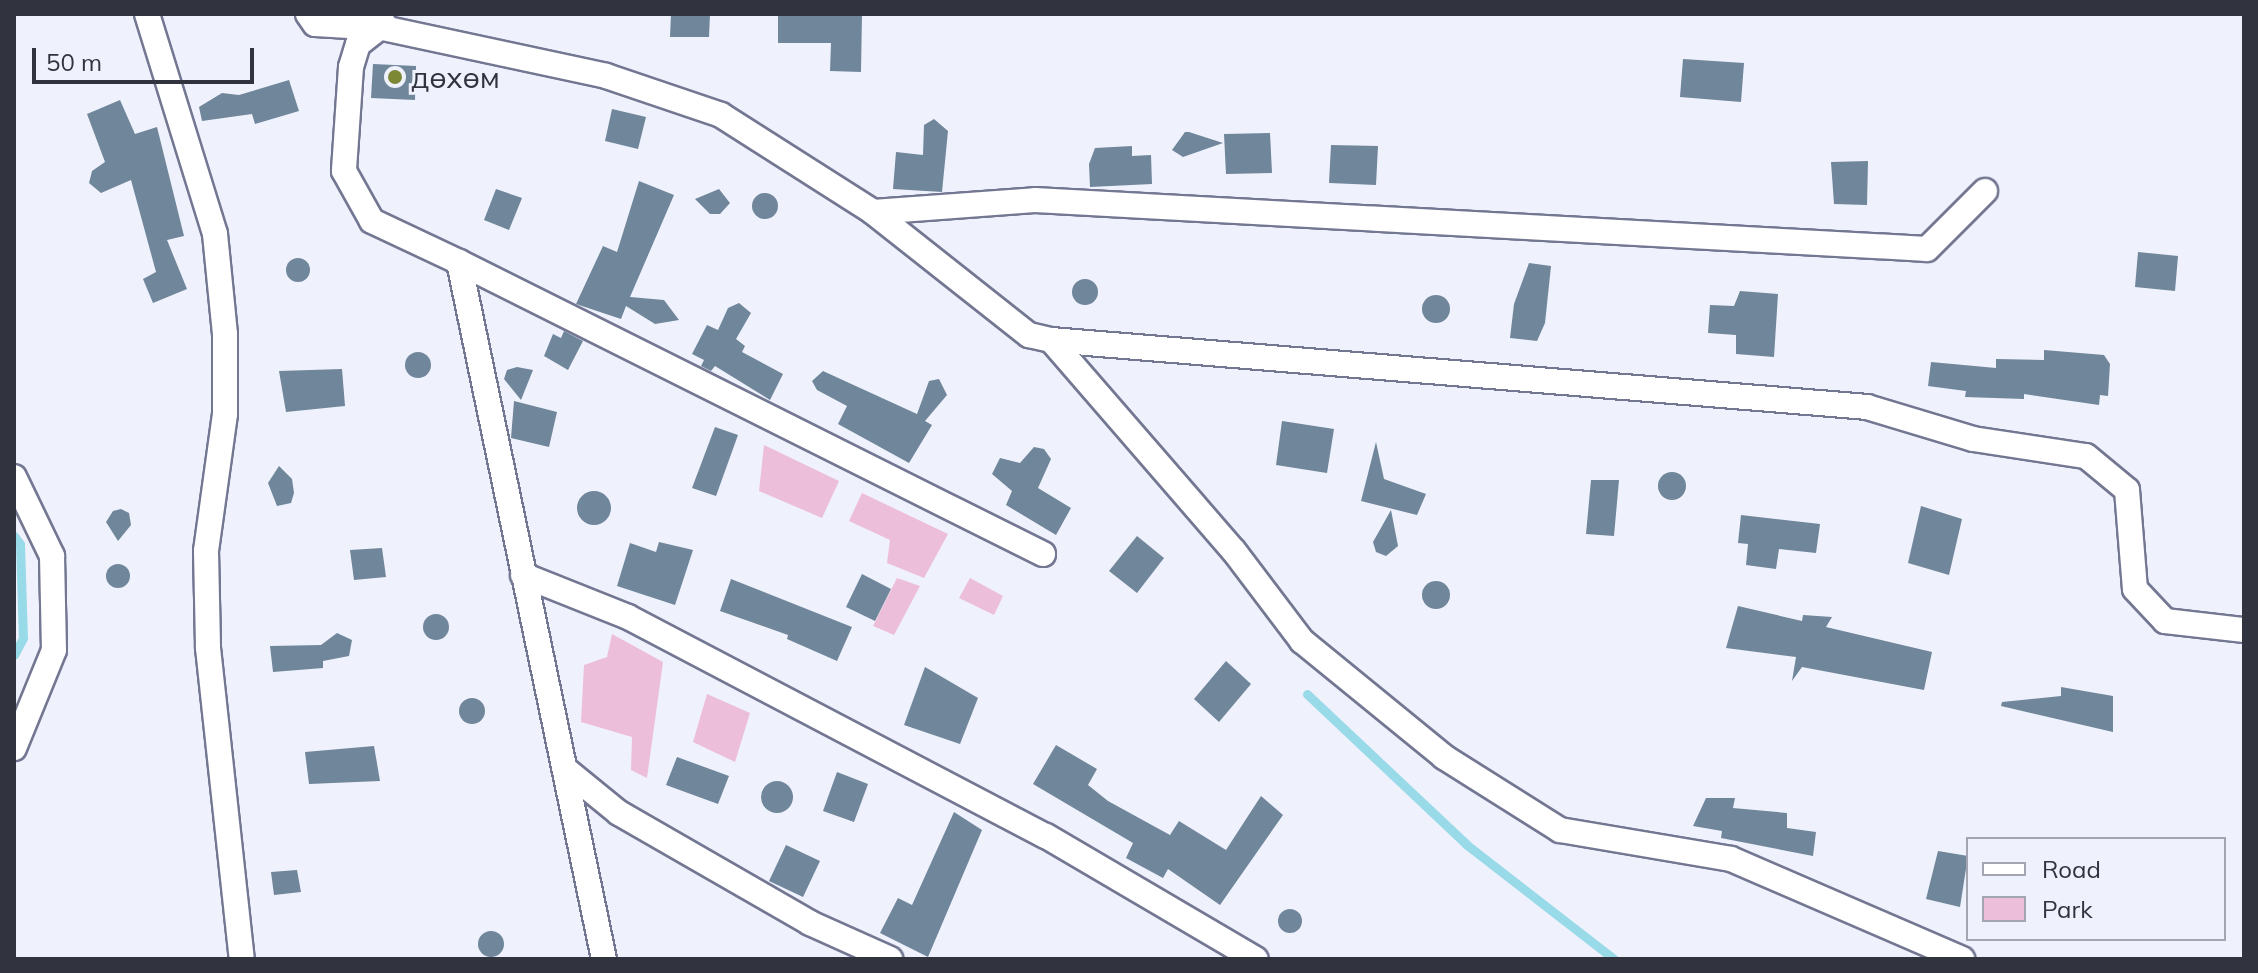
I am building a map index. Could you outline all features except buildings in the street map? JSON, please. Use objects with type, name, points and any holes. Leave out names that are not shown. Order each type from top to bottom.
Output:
[{"type":"street","points":[[147,14],[215,234],[224,320],[225,414],[206,551],[208,648],[242,959]]},
{"type":"street","points":[[308,14],[315,24],[384,21],[606,76],[721,115],[873,212],[1029,335],[1051,340],[1867,407],[1973,439],[2086,456],[2127,490],[2135,589],[2165,621],[2244,630]]},
{"type":"street","points":[[384,21],[358,44],[351,67],[344,171],[372,221],[1043,554]]},
{"type":"street","points":[[873,212],[1035,200],[1927,249],[1985,191]]},
{"type":"street","points":[[459,262],[604,959]]},
{"type":"street","points":[[1051,340],[1234,551],[1302,641],[1444,757],[1560,830],[1731,859],[1962,959]]},
{"type":"street","points":[[14,477],[52,556],[54,650],[14,748]]},
{"type":"street","points":[[523,575],[628,617],[1018,821],[1256,959]]},
{"type":"street","points":[[565,769],[619,813],[810,923],[890,959]]},
{"type":"green space","points":[[764,445],[839,481],[822,518],[759,491]]},
{"type":"green space","points":[[862,493],[948,534],[924,578],[887,563],[890,540],[849,521]]},
{"type":"green space","points":[[897,578],[920,586],[894,635],[873,626]]},
{"type":"green space","points":[[970,578],[1003,596],[994,615],[959,598]]},
{"type":"green space","points":[[612,634],[663,662],[647,778],[631,770],[632,737],[581,722],[584,665],[607,657]]},
{"type":"green space","points":[[707,694],[750,713],[735,762],[693,742]]},
{"type":"waterway","points":[[14,536],[20,544],[23,638],[14,655]]},
{"type":"waterway","points":[[1307,694],[1467,845],[1614,959]]},
{"type":"place","name":"дөхөм","points":[[395,77]]}]
